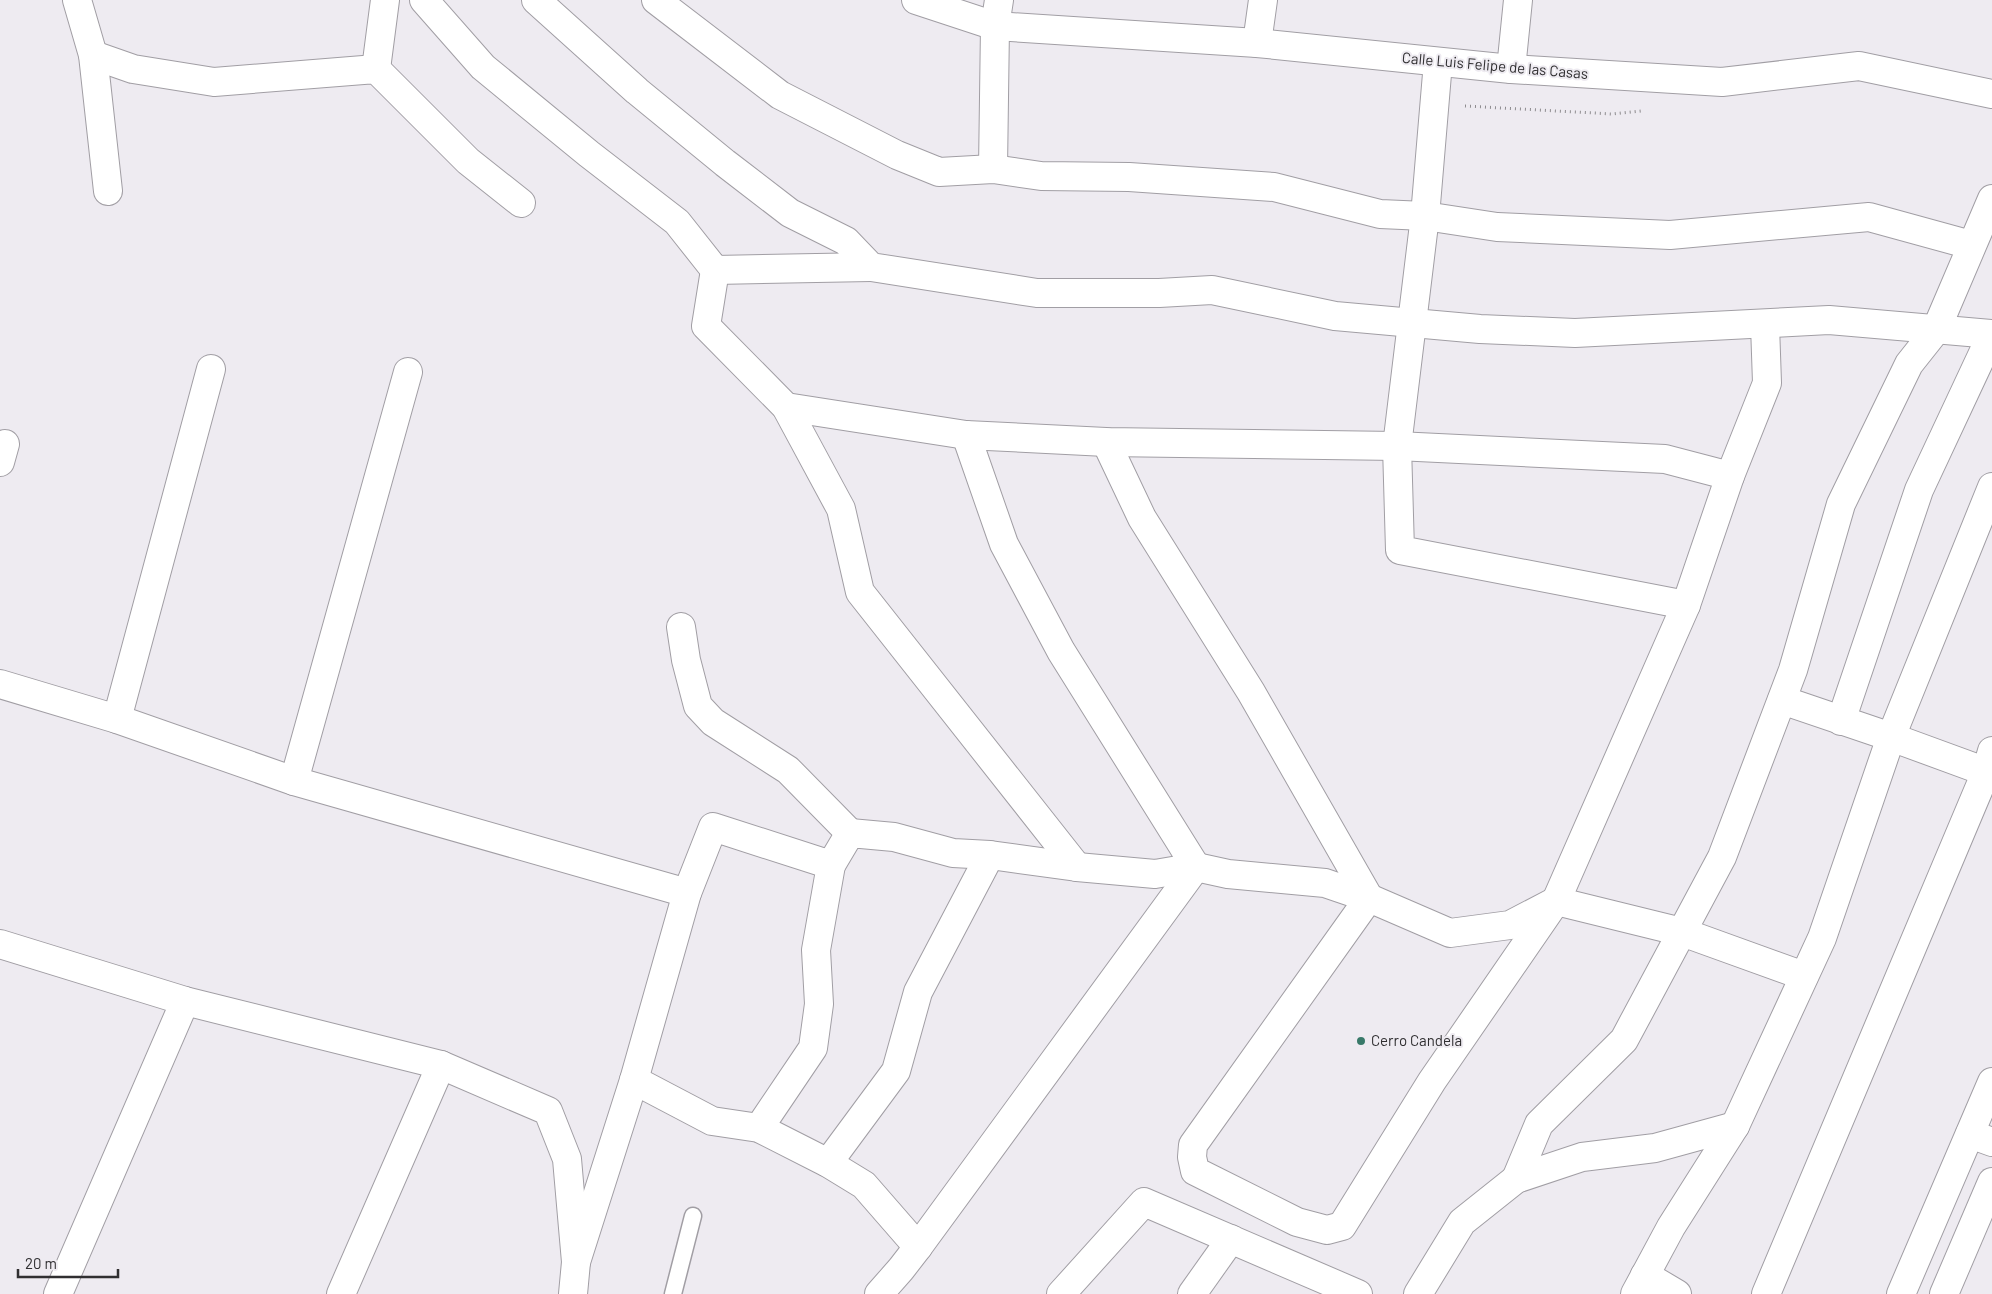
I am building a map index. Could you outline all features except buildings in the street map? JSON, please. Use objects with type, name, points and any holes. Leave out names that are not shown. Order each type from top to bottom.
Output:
[{"type":"street","points":[[77,0],[93,55],[108,191]]},
{"type":"street","points":[[376,69],[385,0]]},
{"type":"street","points":[[424,0],[483,67],[589,154],[677,222],[715,270],[706,326],[786,407],[841,509],[860,592],[1077,867]]},
{"type":"street","points":[[536,0],[637,91],[725,164],[790,213],[846,241],[871,267]]},
{"type":"street","points":[[656,0],[780,95],[897,155],[940,172],[993,169],[1040,176],[1129,177],[1274,187],[1380,214],[1425,216],[1496,227],[1670,235],[1868,218],[1971,245]]},
{"type":"street","name":"Calle Luis Felipe de las Casas","points":[[916,0],[997,13],[1257,43],[1511,69],[1722,82],[1859,66],[1992,94]]},
{"type":"street","points":[[1257,43],[1263,0]]},
{"type":"street","points":[[1511,69],[1518,0]]},
{"type":"street","points":[[993,169],[997,13]]},
{"type":"street","points":[[93,55],[133,69],[214,82],[376,69],[468,161],[521,203]]},
{"type":"street","points":[[1438,62],[1425,216],[1397,446],[1400,550],[1686,605]]},
{"type":"street","points":[[1516,1179],[1539,1124],[1624,1040],[1722,856],[1793,670],[1841,504],[1909,364],[1936,330],[1992,199]]},
{"type":"street","points":[[715,270],[871,267],[1037,293],[1159,293],[1212,290],[1335,316],[1480,329],[1574,333],[1765,325],[1829,320],[1992,334],[1919,490],[1842,721]]},
{"type":"street","points":[[1369,898],[1193,1145],[1192,1157],[1195,1171],[1297,1222],[1327,1230],[1342,1226],[1432,1081],[1556,901],[1686,605],[1730,476],[1767,383],[1765,325]]},
{"type":"street","points":[[117,719],[211,369]]},
{"type":"street","points":[[294,781],[408,372]]},
{"type":"street","points":[[786,407],[966,435],[1106,442],[1397,446],[1665,459],[1730,476]]},
{"type":"street","points":[[966,435],[1004,544],[1017,569],[1061,651],[1196,866]]},
{"type":"street","points":[[1106,442],[1142,518],[1251,692],[1369,898]]},
{"type":"street","points":[[1677,1294],[1640,1284],[1671,1226],[1735,1126],[1822,938],[1891,737],[1992,487]]},
{"type":"street","points":[[681,627],[686,660],[698,706],[713,722],[788,770],[850,833],[894,836],[953,853],[990,855],[1077,867],[1156,874],[1196,866],[1228,874],[1325,883],[1369,898],[1450,933],[1510,925],[1556,901],[1682,932],[1804,976]]},
{"type":"street","points":[[0,684],[117,719],[294,781],[687,893]]},
{"type":"street","points":[[1766,1294],[1990,766],[1891,737],[1782,700]]},
{"type":"street","points":[[576,1262],[634,1080],[687,893],[713,827],[831,865]]},
{"type":"street","points":[[759,1128],[813,1048],[819,1004],[816,950],[831,865],[850,833]]},
{"type":"street","points":[[828,1163],[896,1072],[918,992],[990,855]]},
{"type":"street","points":[[879,1294],[918,1247],[1196,866]]},
{"type":"street","points":[[0,944],[185,1001],[441,1065],[548,1111],[567,1160],[576,1262],[573,1294]]},
{"type":"street","points":[[58,1294],[185,1001]]},
{"type":"street","points":[[341,1294],[441,1065]]},
{"type":"street","points":[[634,1080],[712,1121],[759,1128],[828,1163],[864,1186],[918,1247]]},
{"type":"street","points":[[1901,1294],[1981,1138],[1992,1082]]},
{"type":"street","points":[[1418,1294],[1462,1222],[1516,1179],[1582,1157],[1655,1148],[1735,1126]]},
{"type":"street","points":[[1944,1294],[1992,1182]]},
{"type":"street","points":[[1061,1294],[1144,1202],[1358,1294]]},
{"type":"street","points":[[1192,1294],[1231,1239]]},
{"type":"lane","points":[[673,1294],[693,1216]]},
{"type":"place","name":"Cerro Candela","points":[[1361,1041]]}]
